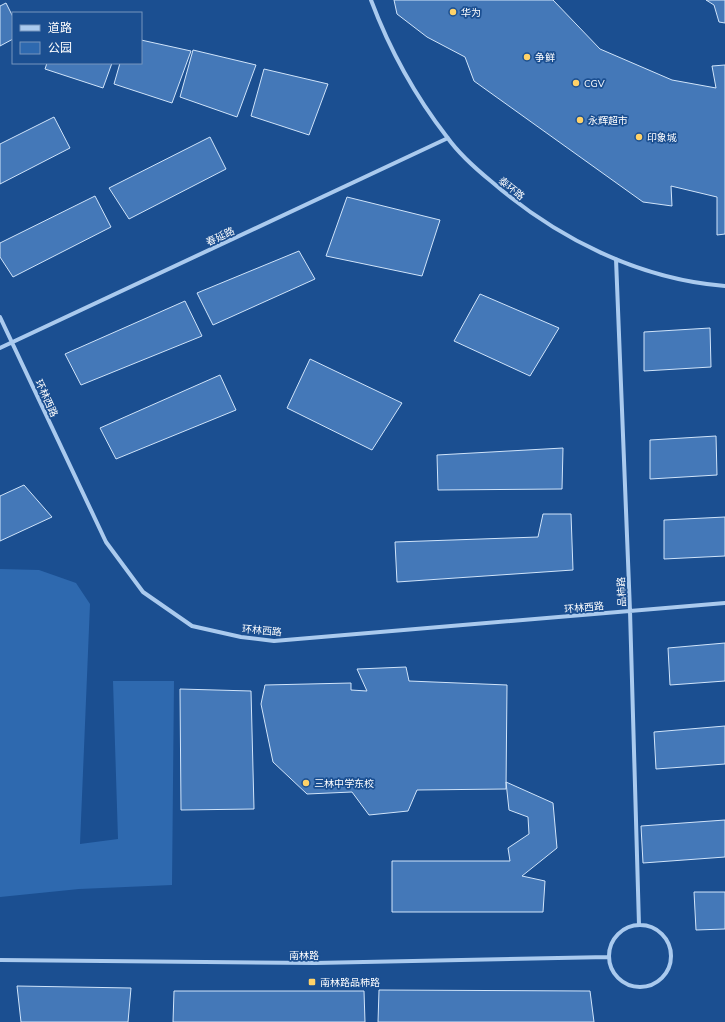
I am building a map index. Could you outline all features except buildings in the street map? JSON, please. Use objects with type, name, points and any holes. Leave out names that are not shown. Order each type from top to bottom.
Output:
[{"type":"street","name":"泰环路","points":[[371,0],[417,93],[448,138],[480,172],[517,204],[559,231],[616,259],[660,274],[725,286]]},
{"type":"street","name":"春延路","points":[[0,348],[448,138]]},
{"type":"street","name":"品柿路","points":[[616,259],[630,611],[639,925]]},
{"type":"street","name":"环林西路","points":[[0,317],[106,542],[143,592],[192,626],[242,637],[274,641],[725,604]]},
{"type":"street","points":[[639,925],[652,927],[662,933],[669,942],[672,955],[670,968],[664,978],[654,985],[641,988],[629,986],[619,980],[612,970],[608,957],[610,945],[617,935],[626,928],[639,925]]},
{"type":"street","name":"南林路","points":[[0,960],[315,963],[608,957]]},
{"type":"green space","points":[[0,569],[39,570],[76,583],[90,604],[80,844],[118,839],[113,681],[174,681],[172,885],[79,889],[0,897]]},
{"type":"place","name":"华为","points":[[453,12]]},
{"type":"place","name":"争鲜","points":[[527,57]]},
{"type":"place","name":"CGV","points":[[576,83]]},
{"type":"place","name":"永辉超市","points":[[580,120]]},
{"type":"place","name":"印象城","points":[[639,137]]},
{"type":"place","name":"三林中学东校","points":[[306,783]]},
{"type":"place","name":"南林路品柿路","points":[[312,982]]}]
